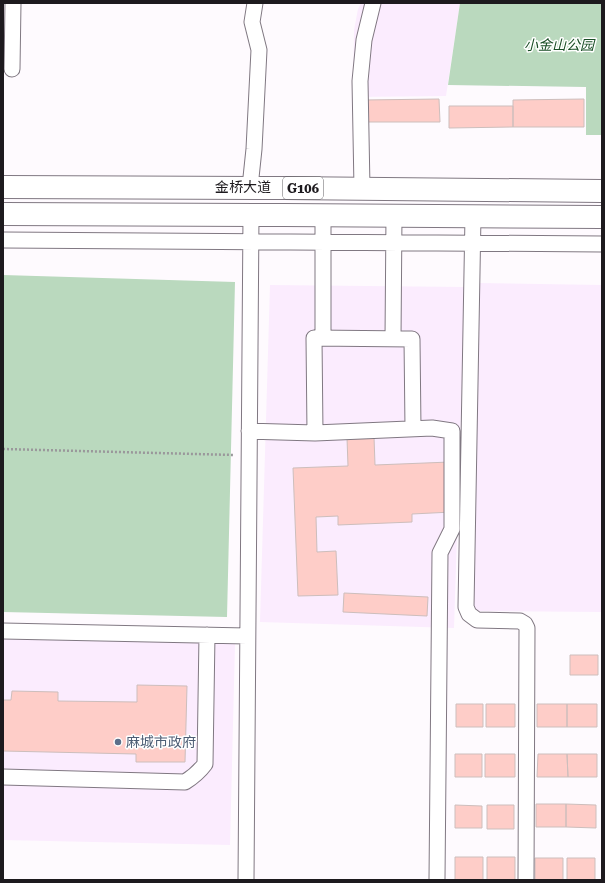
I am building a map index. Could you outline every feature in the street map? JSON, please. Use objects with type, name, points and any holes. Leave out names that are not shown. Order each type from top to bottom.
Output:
[{"type":"highway","name":"金桥大道","points":[[3,187],[250,187],[602,191]]},
{"type":"highway","name":"金桥大道","points":[[3,214],[602,217]]},
{"type":"street","points":[[12,69],[13,3]]},
{"type":"street","points":[[250,187],[254,149],[259,50],[252,22],[255,3]]},
{"type":"street","points":[[362,188],[360,81],[364,40],[373,3]]},
{"type":"street","points":[[246,880],[250,215]]},
{"type":"street","points":[[323,215],[323,338]]},
{"type":"street","points":[[393,339],[394,216]]},
{"type":"street","points":[[473,216],[466,607],[469,614],[478,620],[520,621],[525,624],[527,628],[526,880]]},
{"type":"street","points":[[3,240],[602,244]]},
{"type":"street","points":[[315,433],[314,338],[412,339],[413,429]]},
{"type":"street","points":[[249,432],[315,433],[432,428],[452,431],[452,529],[440,553],[437,880]]},
{"type":"street","points":[[3,630],[247,636]]},
{"type":"street","points":[[3,777],[185,782],[205,764],[207,635]]},
{"type":"path","points":[[3,448],[249,455]]},
{"type":"shaded area","points":[[361,3],[460,3],[446,96],[353,97],[354,30],[358,9]]},
{"type":"shaded area","points":[[477,283],[602,285],[602,612],[473,611]]},
{"type":"shaded area","points":[[270,285],[465,287],[454,628],[260,622]]},
{"type":"shaded area","name":"麻城市政府","points":[[3,638],[235,644],[230,845],[3,840]]},
{"type":"green space","name":"小金山公园","points":[[460,3],[602,3],[602,135],[586,135],[586,87],[448,85]]},
{"type":"green space","points":[[3,275],[235,282],[227,617],[3,612]]},
{"type":"building","points":[[439,99],[440,122],[364,122],[364,100]]},
{"type":"building","points":[[584,99],[584,127],[513,127],[513,100]]},
{"type":"building","points":[[449,106],[513,106],[513,127],[449,128]]},
{"type":"building","points":[[374,437],[375,465],[450,462],[452,512],[412,514],[412,522],[338,525],[338,516],[316,517],[317,552],[336,551],[338,595],[298,596],[293,468],[348,466],[347,438]]},
{"type":"building","points":[[344,593],[428,597],[427,616],[343,612]]},
{"type":"building","points":[[570,655],[598,655],[598,675],[570,675]]},
{"type":"building","points":[[137,685],[187,686],[185,762],[136,762],[136,754],[3,751],[3,700],[11,700],[12,691],[58,692],[58,701],[137,702]]},
{"type":"building","points":[[456,704],[483,704],[483,727],[456,727]]},
{"type":"building","points":[[486,704],[515,704],[515,727],[486,727]]},
{"type":"building","points":[[537,704],[567,704],[567,727],[537,727]]},
{"type":"building","points":[[567,704],[597,704],[597,727],[567,727]]},
{"type":"building","points":[[455,754],[482,754],[482,777],[455,777]]},
{"type":"building","points":[[485,754],[515,754],[515,777],[485,777]]},
{"type":"building","points":[[538,754],[567,754],[568,777],[537,777]]},
{"type":"building","points":[[567,754],[597,754],[597,777],[568,777]]},
{"type":"building","points":[[536,804],[566,804],[566,827],[536,827]]},
{"type":"building","points":[[566,804],[596,805],[596,828],[566,827]]},
{"type":"building","points":[[455,805],[482,806],[482,828],[455,828]]},
{"type":"building","points":[[487,805],[514,805],[514,829],[487,829]]},
{"type":"building","points":[[455,857],[483,857],[483,880],[455,880]]},
{"type":"building","points":[[487,857],[515,857],[515,880],[487,880]]},
{"type":"building","points":[[535,858],[563,858],[563,880],[535,880]]},
{"type":"building","points":[[567,858],[595,858],[595,880],[567,880]]},
{"type":"place","name":"麻城市政府","points":[[118,742]]}]
